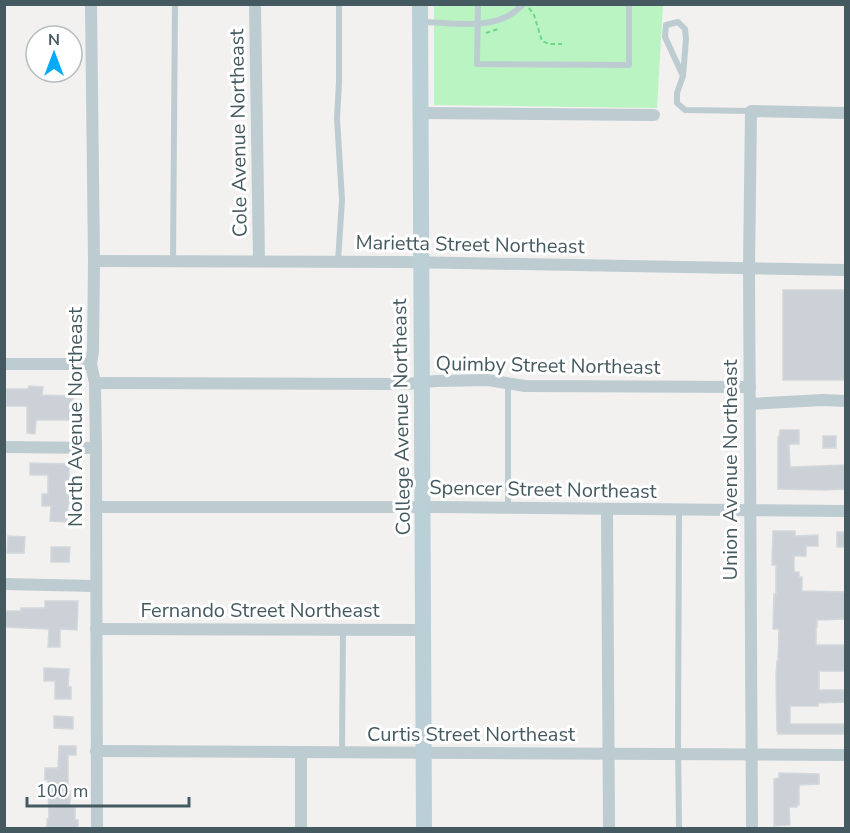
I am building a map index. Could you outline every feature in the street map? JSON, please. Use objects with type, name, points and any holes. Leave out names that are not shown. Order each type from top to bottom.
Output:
[{"type":"street","name":"North Avenue Northeast","points":[[91,4],[94,261],[91,364],[95,383],[96,448],[97,828]]},
{"type":"street","name":"Cole Avenue Northeast","points":[[255,4],[259,261]]},
{"type":"street","name":"College Avenue Northeast","points":[[420,4],[424,828]]},
{"type":"street","points":[[751,111],[846,113]]},
{"type":"street","name":"Union Avenue Northeast","points":[[751,111],[749,268],[752,828]]},
{"type":"street","points":[[420,113],[654,115]]},
{"type":"street","name":"Marietta Street Northeast","points":[[94,261],[338,261],[846,270]]},
{"type":"street","points":[[4,364],[91,364]]},
{"type":"street","name":"Quimby Street Northeast","points":[[95,383],[407,384],[488,380],[525,386],[750,387]]},
{"type":"street","points":[[750,404],[846,401]]},
{"type":"street","points":[[4,447],[96,448]]},
{"type":"street","name":"Spencer Street Northeast","points":[[96,507],[846,511]]},
{"type":"street","points":[[607,509],[609,828]]},
{"type":"street","points":[[4,584],[95,586]]},
{"type":"street","name":"Fernando Street Northeast","points":[[96,629],[424,630]]},
{"type":"street","name":"Curtis Street Northeast","points":[[96,751],[846,755]]},
{"type":"street","points":[[301,753],[302,828]]},
{"type":"lane","points":[[172,261],[175,4]]},
{"type":"lane","points":[[338,261],[342,200],[337,118],[339,4]]},
{"type":"lane","points":[[478,4],[477,64],[629,65],[629,4]]},
{"type":"lane","points":[[420,22],[498,21],[508,18],[526,6]]},
{"type":"lane","points":[[683,76],[665,37],[666,25],[678,22],[685,29],[686,39],[683,76],[677,93],[677,103],[685,110],[751,111]]},
{"type":"lane","points":[[508,383],[508,508]]},
{"type":"lane","points":[[679,509],[679,828]]},
{"type":"lane","points":[[342,753],[343,630]]},
{"type":"path","points":[[526,6],[534,15],[542,41],[549,44],[562,44]]},
{"type":"green space","points":[[434,5],[663,5],[657,108],[434,105]]},
{"type":"building","points":[[783,290],[846,290],[846,380],[783,380]]},
{"type":"building","points":[[29,386],[43,387],[42,395],[73,396],[73,420],[36,420],[35,434],[27,433],[27,406],[6,406],[6,389],[28,389]]},
{"type":"building","points":[[780,430],[799,430],[799,444],[789,444],[790,467],[846,465],[846,489],[778,489]]},
{"type":"building","points":[[823,436],[836,436],[836,448],[823,448]]},
{"type":"building","points":[[30,463],[69,464],[67,522],[50,521],[51,506],[42,506],[42,494],[48,494],[48,475],[30,475]]},
{"type":"building","points":[[773,531],[795,531],[795,536],[818,535],[818,546],[806,546],[806,556],[794,556],[794,572],[799,572],[799,577],[802,577],[802,591],[846,592],[846,619],[817,620],[816,645],[846,645],[846,671],[819,671],[819,690],[846,690],[846,702],[818,703],[818,706],[790,706],[790,724],[846,724],[846,734],[778,734],[776,676],[779,629],[773,629],[776,565],[772,565]]},
{"type":"building","points":[[837,532],[846,532],[846,547],[837,547]]},
{"type":"building","points":[[8,536],[25,537],[24,553],[7,553]]},
{"type":"building","points":[[51,547],[70,547],[69,562],[51,562]]},
{"type":"building","points":[[45,601],[78,601],[77,630],[60,629],[60,647],[48,647],[49,629],[4,627],[4,611],[45,608]]},
{"type":"building","points":[[44,668],[69,669],[68,687],[71,687],[71,699],[55,699],[55,681],[44,681]]},
{"type":"building","points":[[54,716],[73,717],[73,729],[54,728]]},
{"type":"building","points":[[59,746],[76,746],[76,755],[68,755],[68,791],[70,791],[70,807],[75,807],[75,820],[78,820],[78,828],[47,828],[47,819],[49,819],[48,780],[45,780],[45,768],[58,768]]},
{"type":"building","points":[[779,773],[819,774],[819,784],[799,785],[799,805],[789,807],[790,825],[774,826],[774,779],[779,778]]}]
